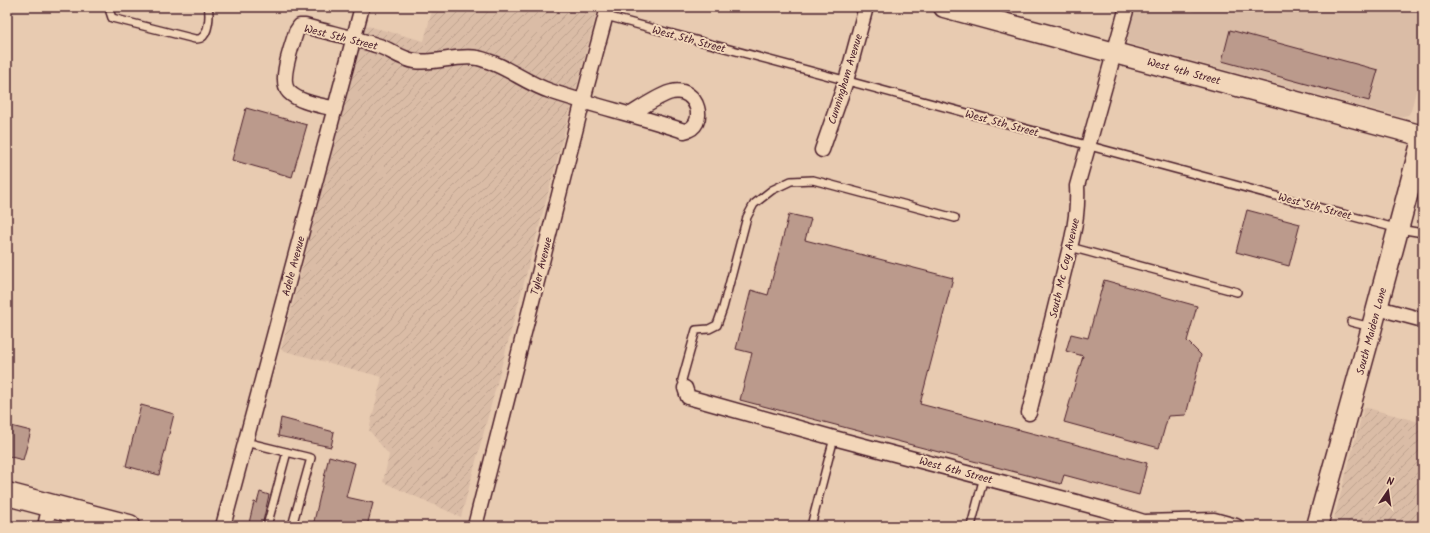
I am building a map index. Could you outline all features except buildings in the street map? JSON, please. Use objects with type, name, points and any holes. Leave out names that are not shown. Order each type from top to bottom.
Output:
[{"type":"main road","points":[[7,494],[129,526]]},
{"type":"street","name":"Adele Avenue","points":[[223,526],[362,7]]},
{"type":"street","name":"Cunningham Avenue","points":[[822,150],[846,81],[866,7]]},
{"type":"street","name":"West 4th Street","points":[[944,7],[1423,136]]},
{"type":"street","name":"South Mc Coy Avenue","points":[[1029,413],[1070,247],[1076,218],[1078,199],[1077,186],[1127,7]]},
{"type":"street","name":"Tyler Avenue","points":[[475,526],[583,100],[607,12]]},
{"type":"street","name":"West 5th Street","points":[[335,109],[301,99],[290,93],[286,88],[284,77],[296,32],[300,26],[305,26],[380,46],[404,59],[414,61],[441,61],[455,57],[477,58],[492,62],[548,90],[631,114]]},
{"type":"street","name":"South Maiden Lane","points":[[1317,526],[1378,308],[1423,136]]},
{"type":"street","points":[[1378,308],[1423,320]]},
{"type":"street","name":"West 6th Street","points":[[685,388],[688,397],[834,438],[1103,509],[1144,522],[1214,520],[1236,526]]},
{"type":"street","points":[[45,526],[50,505]]},
{"type":"lane","points":[[111,7],[110,12],[112,18],[195,39],[201,39],[204,36],[209,19],[208,7]]},
{"type":"lane","name":"West 5th Street","points":[[607,12],[846,81],[1398,229],[1423,233]]},
{"type":"lane","points":[[685,388],[682,380],[696,330],[709,329],[717,325],[747,218],[754,204],[772,190],[791,181],[813,180],[954,218]]},
{"type":"lane","points":[[1070,247],[1237,292]]},
{"type":"lane","points":[[1351,322],[1372,327]]},
{"type":"lane","points":[[811,526],[834,438]]},
{"type":"lane","points":[[246,442],[311,458],[292,526]]},
{"type":"lane","points":[[267,526],[287,452]]},
{"type":"lane","points":[[971,526],[984,477]]},
{"type":"shaded area","points":[[433,7],[598,7],[461,517],[383,482],[389,455],[369,430],[382,377],[281,350],[364,25],[424,41]]},
{"type":"shaded area","points":[[1134,7],[1173,7],[1193,12],[1195,7],[1423,7],[1423,62],[1411,111],[1408,115],[1400,117],[1129,44],[1126,37]]},
{"type":"shaded area","points":[[1364,407],[1423,423],[1423,526],[1332,526]]}]
